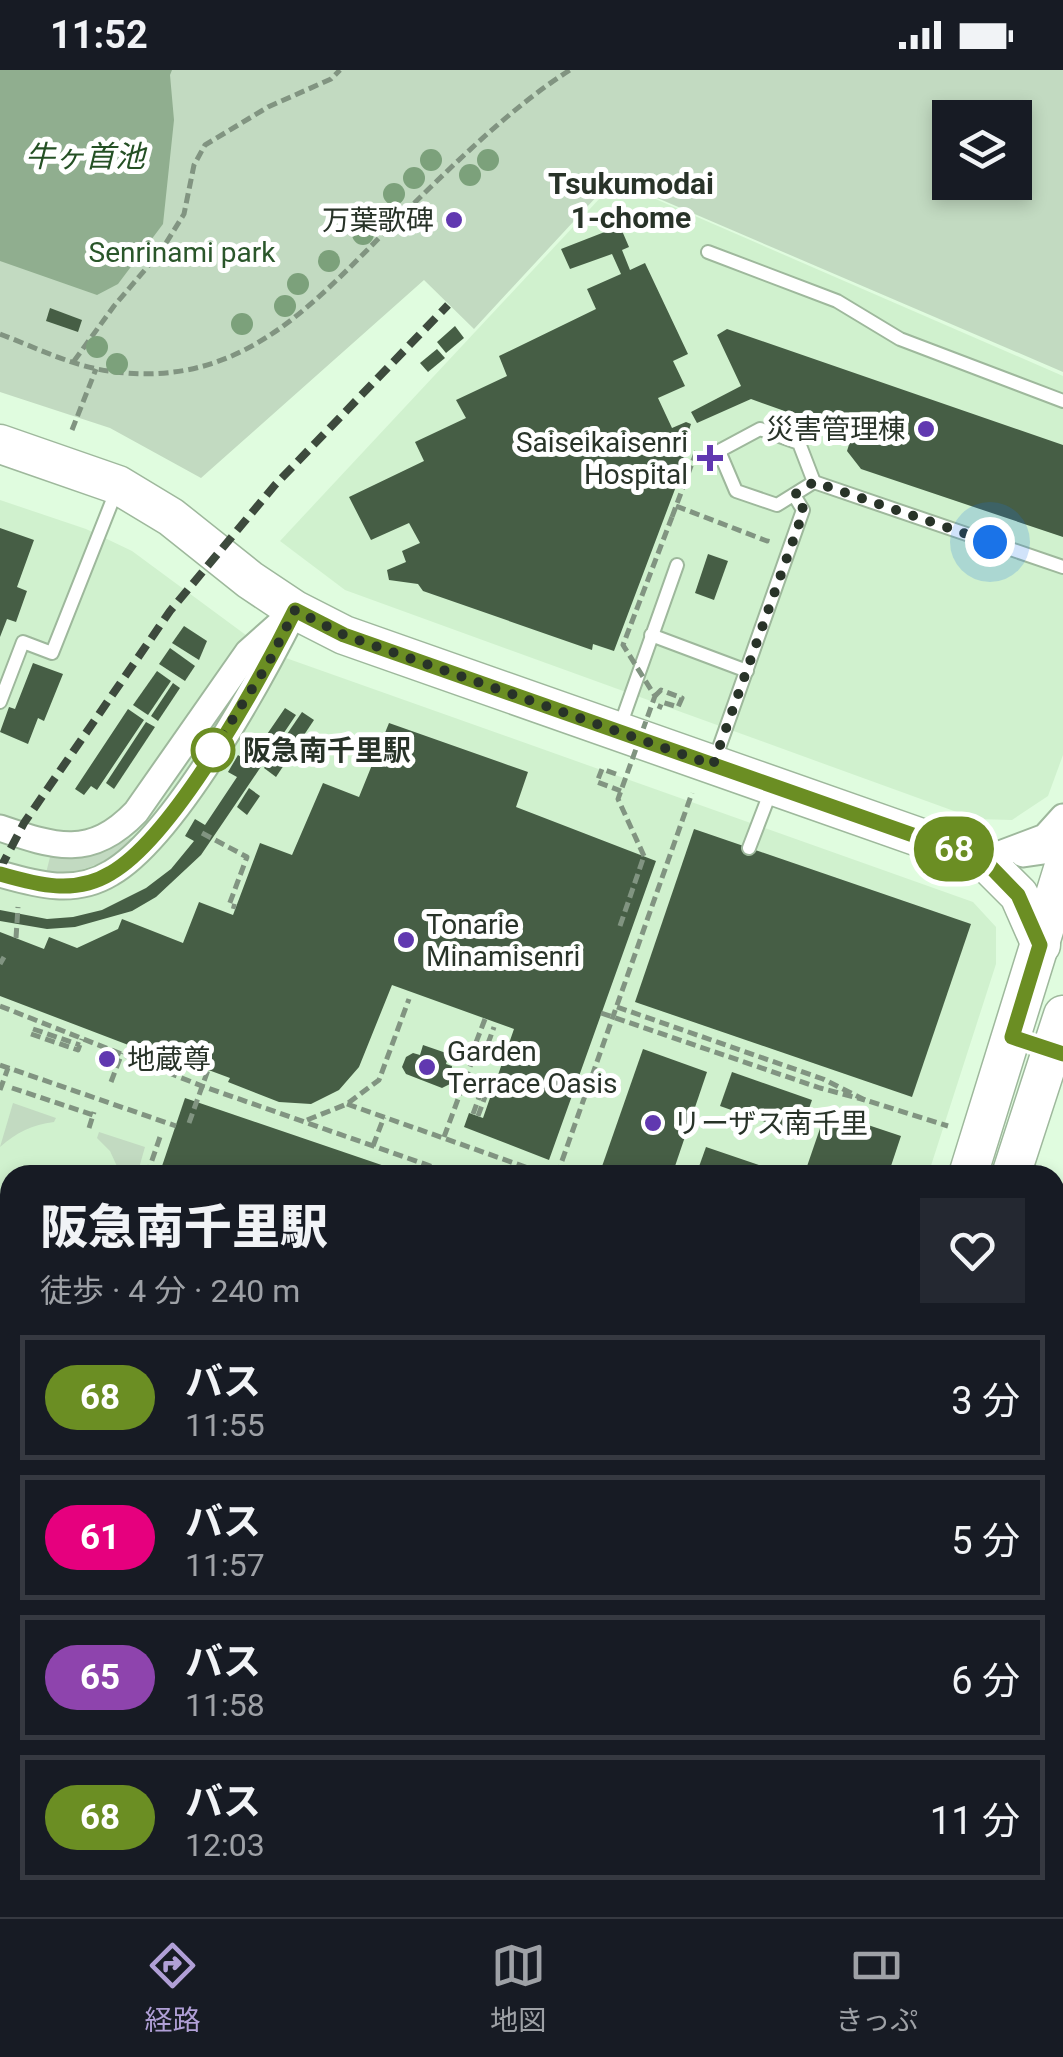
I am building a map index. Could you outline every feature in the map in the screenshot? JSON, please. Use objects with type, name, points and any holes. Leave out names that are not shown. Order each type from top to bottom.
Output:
[{"type":"street","points":[[0,444],[118,486],[172,517],[250,580],[295,610],[344,635],[618,731],[703,778],[772,785],[984,860],[1018,895],[1040,945]]},
{"type":"street","points":[[0,828],[60,846],[86,844],[120,829],[136,812],[248,652],[295,610]]},
{"type":"street","points":[[0,874],[45,887],[63,887],[110,874],[132,858],[170,817],[268,664],[295,610]]},
{"type":"street","points":[[984,860],[1045,836],[1063,817]]},
{"type":"street","points":[[984,860],[1063,848]]},
{"type":"street","points":[[971,1165],[1063,869]]},
{"type":"street","points":[[1015,1165],[1057,1052],[1063,1015]]},
{"type":"street","points":[[1012,1037],[1057,1052]]},
{"type":"lane","points":[[708,252],[837,301],[900,339],[1063,401]]},
{"type":"lane","points":[[760,429],[800,443],[814,482],[777,505],[736,491],[720,451],[760,429]]},
{"type":"lane","points":[[814,482],[1063,566]]},
{"type":"lane","points":[[0,702],[23,642],[52,653],[118,486]]},
{"type":"lane","points":[[703,778],[747,670],[804,510],[794,495]]},
{"type":"lane","points":[[618,731],[677,564]]},
{"type":"lane","points":[[651,636],[747,670]]},
{"type":"lane","points":[[749,848],[772,785]]},
{"type":"path","points":[[74,362],[184,214],[194,165],[206,145],[268,107],[331,79],[340,70]]},
{"type":"path","points":[[0,334],[96,369],[134,374],[192,369],[246,351],[280,332],[310,308],[439,179],[570,70]]},
{"type":"path","points":[[72,430],[96,369]]},
{"type":"path","points":[[676,506],[766,541],[774,524],[796,532]]},
{"type":"path","points":[[655,696],[624,645],[672,517]]},
{"type":"path","points":[[620,926],[644,856],[618,799],[655,696],[661,690],[682,698],[678,708],[662,702]]},
{"type":"path","points":[[616,774],[602,769],[597,782],[621,791]]},
{"type":"path","points":[[561,1165],[703,778]]},
{"type":"path","points":[[202,833],[246,857],[229,905],[236,907]]},
{"type":"path","points":[[16,938],[18,907]]},
{"type":"path","points":[[0,964],[4,957]]},
{"type":"path","points":[[4,998],[0,1006],[202,1086],[427,1165]]},
{"type":"path","points":[[304,1122],[347,1104],[379,1080],[409,998]]},
{"type":"path","points":[[617,1007],[822,1079],[865,1100]]},
{"type":"path","points":[[600,1013],[820,1088],[959,1130]]},
{"type":"path","points":[[486,1019],[475,1045],[486,1049],[494,1027]]},
{"type":"path","points":[[32,1032],[77,1046],[82,1037]]},
{"type":"path","points":[[111,1082],[122,1053]]},
{"type":"path","points":[[444,1138],[474,1056]]},
{"type":"path","points":[[0,1090],[4,1066],[176,1126]]},
{"type":"path","points":[[190,1123],[208,1070]]},
{"type":"path","points":[[476,1115],[487,1082]]},
{"type":"path","points":[[12,1088],[93,1114],[88,1128]]},
{"type":"path","points":[[347,1104],[520,1165]]},
{"type":"path","points":[[373,1146],[384,1117]]},
{"type":"path","points":[[150,1165],[161,1134]]},
{"type":"shaded area","name":"Saiseikaisenri Hospital","points":[[621,184],[1063,376],[1063,755],[1048,796],[1012,820],[976,819],[345,590],[280,541],[601,197]]},
{"type":"shaded area","points":[[0,500],[86,529],[132,551],[269,652],[973,902],[996,927],[996,964],[931,1165],[0,1165]]},
{"type":"green space","name":"Senrinami park","points":[[0,70],[1063,70],[1063,372],[620,182],[599,194],[474,329],[424,280],[201,478],[110,428],[0,392]]},
{"type":"green space","points":[[136,836],[95,865],[46,873],[50,857],[87,857]]},
{"type":"green space","points":[[13,1103],[56,1118],[19,1133],[0,1147]]},
{"type":"green space","points":[[99,1132],[145,1147],[140,1165],[116,1165],[97,1138]]},
{"type":"water","name":"牛ヶ首池","points":[[0,70],[172,70],[174,120],[163,224],[118,284],[97,295],[0,261]]},
{"type":"building","points":[[620,226],[629,247],[622,250],[630,270],[645,263],[688,354],[673,361],[685,386],[658,398],[672,428],[691,424],[681,455],[686,460],[614,651],[593,644],[592,650],[423,591],[418,584],[389,580],[387,570],[406,562],[402,551],[420,543],[409,523],[371,540],[349,497],[424,461],[415,442],[466,418],[456,400],[507,376],[499,356],[596,309],[587,289],[621,274],[612,254],[570,269],[561,249]]},
{"type":"building","points":[[50,308],[82,320],[78,332],[46,321]]},
{"type":"building","points":[[455,326],[464,338],[446,353],[437,342]]},
{"type":"building","name":"災害管理棟","points":[[727,329],[1063,445],[1063,537],[861,469],[847,451],[852,435],[751,399],[697,423],[691,412],[741,386],[717,335]]},
{"type":"building","points":[[437,349],[445,358],[428,372],[420,363]]},
{"type":"building","points":[[0,528],[34,540],[17,587],[27,591],[16,622],[7,619],[0,637]]},
{"type":"building","points":[[708,554],[728,561],[714,600],[695,593]]},
{"type":"building","points":[[184,626],[207,641],[199,660],[172,643]]},
{"type":"building","points":[[170,648],[195,666],[185,681],[159,664]]},
{"type":"building","points":[[33,663],[63,674],[44,721],[38,718],[28,744],[0,732],[9,707],[15,709]]},
{"type":"building","points":[[157,671],[171,681],[148,715],[133,705]]},
{"type":"building","points":[[173,683],[180,688],[158,721],[151,716]]},
{"type":"building","points":[[285,708],[296,715],[201,855],[156,897],[132,911],[75,927],[47,929],[0,921],[0,910],[47,919],[73,917],[102,910],[146,888],[171,869],[194,841],[185,836],[195,819],[205,825],[237,777],[228,772],[238,755],[248,762]]},
{"type":"building","points":[[128,709],[144,720],[97,790],[91,786],[84,795],[75,789]]},
{"type":"building","points":[[302,712],[314,720],[276,777],[264,768]]},
{"type":"building","points":[[146,722],[155,727],[114,789],[106,783]]},
{"type":"building","name":"Tonarie Minamisenri","points":[[389,723],[528,772],[516,807],[656,861],[549,1160],[464,1127],[469,1113],[483,1118],[514,1029],[392,985],[359,1067],[339,1090],[311,1104],[279,1102],[228,1082],[230,1078],[187,1062],[186,1067],[0,996],[0,932],[44,949],[49,937],[77,948],[118,929],[122,919],[183,943],[199,902],[233,915],[260,843],[292,855],[323,783],[359,797]]},
{"type":"building","points":[[249,788],[260,796],[247,815],[237,807]]},
{"type":"building","points":[[694,829],[971,924],[912,1097],[635,1002]]},
{"type":"building","name":"Garden Terrace Oasis","points":[[423,1045],[449,1054],[446,1064],[452,1066],[450,1084],[442,1088],[406,1074],[402,1067],[406,1057],[420,1055]]},
{"type":"building","name":"リーザス南千里","points":[[643,1049],[707,1072],[675,1165],[602,1165]]},
{"type":"building","points":[[732,1072],[812,1100],[800,1134],[720,1106]]},
{"type":"building","points":[[185,1098],[382,1165],[162,1165]]},
{"type":"building","name":"リーザス南千里","points":[[826,1111],[901,1136],[891,1165],[807,1165]]},
{"type":"building","points":[[706,1147],[759,1165],[700,1165]]},
{"type":"railway","points":[[0,869],[24,823],[170,611],[275,485],[448,305]]},
{"type":"bus line","name":"68","points":[[0,874],[45,887],[63,887],[110,874],[132,858],[170,817],[268,664],[295,610],[344,635],[984,860],[1018,895],[1040,945],[1012,1037],[1063,1054]]},
{"type":"place","name":"万葉歌碑","points":[[454,220]]},
{"type":"place","name":"災害管理棟","points":[[926,429]]},
{"type":"place","name":"Saiseikaisenri Hospital","points":[[710,458]]},
{"type":"place","name":"阪急南千里駅","points":[[213,750]]},
{"type":"place","name":"Tonarie Minamisenri","points":[[406,940]]},
{"type":"place","name":"地蔵尊","points":[[107,1059]]},
{"type":"place","name":"Garden Terrace Oasis","points":[[427,1067]]},
{"type":"place","name":"リーザス南千里","points":[[653,1123]]},
{"type":"district","name":"Tsukumodai 1-chome","points":[[631,200]]},
{"type":"route","points":[[213,750],[268,664],[295,610],[344,635],[713,765],[804,510],[794,495],[814,482],[990,542]]}]
